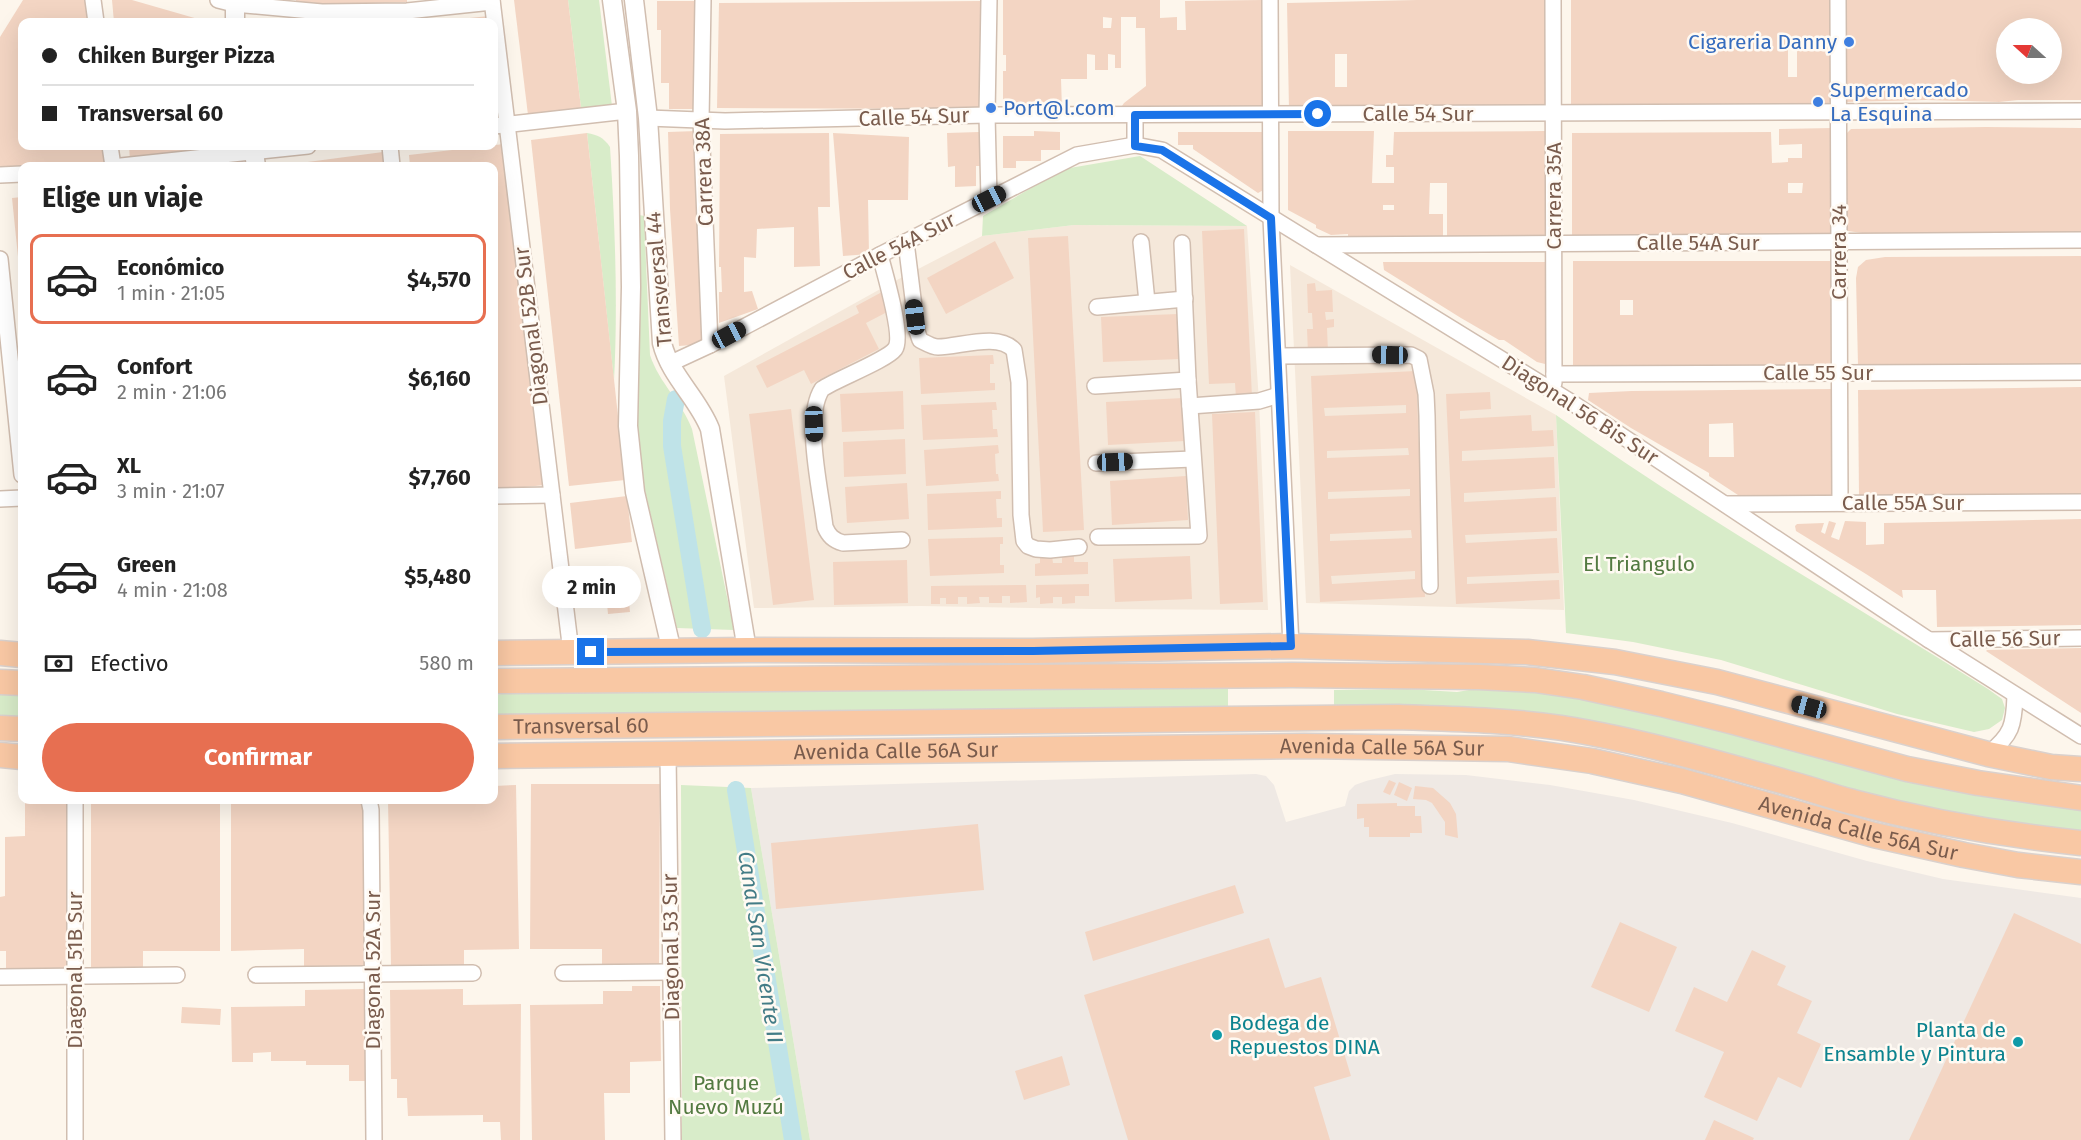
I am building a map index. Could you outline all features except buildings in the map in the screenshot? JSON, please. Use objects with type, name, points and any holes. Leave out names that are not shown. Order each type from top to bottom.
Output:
[{"type":"highway","points":[[498,653],[1033,651],[1291,646],[1527,652],[1615,662],[1717,682],[1988,754],[2051,767],[2081,769]]},
{"type":"highway","points":[[958,677],[1033,651]]},
{"type":"highway","points":[[1527,652],[1614,694]]},
{"type":"highway","points":[[0,653],[18,655]]},
{"type":"highway","points":[[498,662],[549,681]]},
{"type":"highway","points":[[498,681],[1280,675],[1479,677],[1535,680],[1614,694],[1730,721],[1907,770],[2081,798]]},
{"type":"highway","points":[[0,682],[18,683]]},
{"type":"highway","name":"Avenida Calle 56A Sur","points":[[669,726],[1399,717],[1495,721],[1563,728],[1762,776],[1851,801],[1990,831],[2081,843]]},
{"type":"highway","points":[[988,722],[1086,749]]},
{"type":"highway","points":[[498,748],[565,726]]},
{"type":"highway","name":"Transversal 60","points":[[498,727],[669,726]]},
{"type":"highway","points":[[0,728],[18,729]]},
{"type":"highway","name":"Avenida Calle 56A Sur","points":[[668,754],[1293,746],[1508,749],[1592,760],[1874,835],[1964,855],[2018,865],[2081,872]]},
{"type":"highway","name":"Transversal 60","points":[[498,756],[668,754]]},
{"type":"highway","points":[[0,755],[18,756]]},
{"type":"highway","points":[[1748,800],[1851,801]]},
{"type":"street","points":[[93,0],[95,18]]},
{"type":"street","name":"Transversal 44","points":[[612,0],[627,111],[631,287],[628,426],[635,492],[672,651]]},
{"type":"street","name":"Transversal 44","points":[[634,0],[648,118],[662,343],[669,364],[705,416],[710,429],[747,651]]},
{"type":"street","name":"Carrera 38A","points":[[703,0],[701,120],[710,345]]},
{"type":"street","points":[[989,0],[987,115],[989,199]]},
{"type":"street","points":[[1270,0],[1271,218],[1291,646]]},
{"type":"street","name":"Carrera 35A","points":[[1553,0],[1554,392]]},
{"type":"street","name":"Carrera 34","points":[[1838,0],[1839,503]]},
{"type":"street","points":[[234,18],[229,1],[322,12],[407,11],[492,1]]},
{"type":"street","name":"Diagonal 52B Sur","points":[[492,1],[493,18]]},
{"type":"street","name":"Diagonal 52B Sur","points":[[498,94],[500,125],[552,495],[571,652]]},
{"type":"street","points":[[500,125],[627,111]]},
{"type":"street","name":"Calle 54 Sur","points":[[648,118],[701,120],[987,115],[2081,111]]},
{"type":"street","points":[[1135,115],[1135,146]]},
{"type":"street","name":"Calle 54A Sur","points":[[669,364],[710,345],[1077,154],[1135,146]]},
{"type":"street","name":"Diagonal 56 Bis Sur","points":[[1135,146],[1162,150],[1554,392],[1929,640],[2081,736]]},
{"type":"street","points":[[165,162],[281,150]]},
{"type":"street","points":[[0,175],[18,174]]},
{"type":"street","name":"Calle 54A Sur","points":[[1315,245],[2081,240]]},
{"type":"street","points":[[906,242],[920,340],[937,347],[980,342],[1004,343],[1014,350],[1019,382],[1021,515],[1024,541],[1028,546],[1036,549],[1079,547]]},
{"type":"street","points":[[1141,242],[1147,303]]},
{"type":"street","points":[[1098,537],[1199,536],[1188,380],[1182,243]]},
{"type":"street","points":[[880,255],[894,313],[898,339],[896,346],[887,355],[822,389],[815,409],[814,444],[828,534],[835,541],[843,543],[902,540]]},
{"type":"street","points":[[0,259],[6,370],[18,450]]},
{"type":"street","points":[[1097,307],[1185,299]]},
{"type":"street","points":[[1278,356],[1411,355],[1419,359],[1426,394],[1430,586]]},
{"type":"street","name":"Calle 55 Sur","points":[[1554,374],[2081,372]]},
{"type":"street","points":[[1095,386],[1188,380]]},
{"type":"street","points":[[1190,406],[1259,401],[1280,396]]},
{"type":"street","points":[[1096,463],[1193,459]]},
{"type":"street","points":[[498,496],[552,495]]},
{"type":"street","points":[[0,499],[18,498]]},
{"type":"street","name":"Calle 55A Sur","points":[[1725,504],[2081,502]]},
{"type":"street","name":"Calle 56 Sur","points":[[1929,640],[2081,638]]},
{"type":"street","points":[[1988,754],[2004,741],[2014,720],[2015,696]]},
{"type":"street","name":"Diagonal 53 Sur","points":[[668,754],[673,1140]]},
{"type":"street","name":"Diagonal 51B Sur","points":[[75,804],[75,1140]]},
{"type":"street","name":"Diagonal 52A Sur","points":[[370,804],[374,1140]]},
{"type":"street","points":[[563,973],[671,972]]},
{"type":"street","points":[[256,975],[473,973]]},
{"type":"street","points":[[0,977],[177,975]]},
{"type":"shaded area","points":[[1074,225],[1247,226],[1259,401],[1268,610],[921,606],[754,608],[724,376],[893,282],[982,236]]},
{"type":"shaded area","points":[[1290,265],[1556,415],[1564,610],[1306,603]]},
{"type":"shaded area","points":[[1256,774],[1266,776],[1274,785],[1286,822],[1345,806],[1349,791],[1355,785],[1366,781],[1395,774],[1466,775],[1550,785],[1634,800],[1732,823],[1867,861],[1943,879],[2081,898],[2081,1140],[810,1140],[751,788]]},
{"type":"green space","points":[[568,0],[599,0],[612,106],[581,108]]},
{"type":"green space","points":[[587,133],[600,137],[610,147],[616,322],[614,381]]},
{"type":"green space","points":[[1140,156],[1247,226],[1074,225],[982,236],[983,216],[1064,169]]},
{"type":"green space","points":[[639,215],[644,216],[650,355],[659,375],[688,419],[692,429],[734,630],[677,628],[644,486],[638,438],[636,394]]},
{"type":"green space","name":"El Triangulo","points":[[1556,415],[1662,487],[1988,689],[2002,699],[2005,708],[2002,720],[1989,729],[1974,732],[1897,714],[1721,660],[1633,642],[1566,633]]},
{"type":"green space","points":[[1493,686],[1550,691],[2081,807],[2081,835],[1913,809],[1588,723],[1495,709],[1334,709],[1334,690],[1407,689],[1457,692]]},
{"type":"green space","points":[[869,687],[1228,688],[1228,711],[498,717],[498,695],[519,692]]},
{"type":"green space","points":[[0,693],[18,694],[18,720],[0,718]]},
{"type":"green space","name":"Parque Nuevo Muzú","points":[[681,785],[751,788],[810,1140],[682,1140]]},
{"type":"waterway","name":"Canal San Vicente II","points":[[676,399],[672,421],[672,446],[702,629]]},
{"type":"waterway","name":"Canal San Vicente II","points":[[736,790],[793,1140]]},
{"type":"place","name":"Cigareria Danny","points":[[1849,42]]},
{"type":"place","name":"Supermercado La Esquina","points":[[1818,102]]},
{"type":"place","name":"Port@l.com","points":[[991,108]]},
{"type":"place","name":"Bodega de Repuestos DINA","points":[[1217,1035]]},
{"type":"place","name":"Planta de Ensamble y Pintura","points":[[2018,1042]]},
{"type":"route","points":[[591,652],[1033,651],[1291,646],[1271,218],[1162,150],[1135,146],[1135,115],[1318,114]]}]
